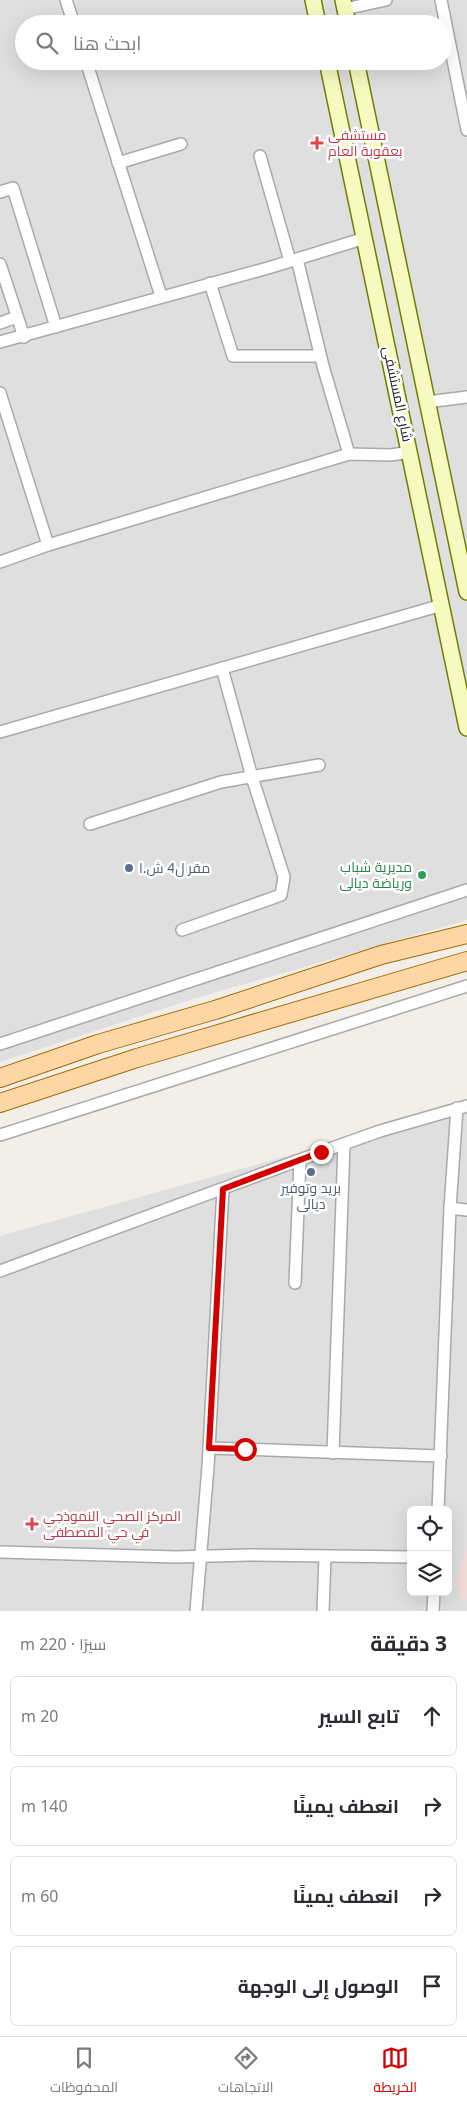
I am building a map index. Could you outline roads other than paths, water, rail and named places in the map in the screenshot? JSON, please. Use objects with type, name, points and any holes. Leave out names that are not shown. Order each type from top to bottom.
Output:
[{"type":"main road","points":[[0,1078],[98,1044],[215,1010],[381,955],[467,934]]},
{"type":"main road","points":[[0,1102],[137,1058],[467,961]]},
{"type":"street","points":[[66,0],[71,15]]},
{"type":"street","points":[[313,0],[316,15]]},
{"type":"street","points":[[345,11],[386,0]]},
{"type":"street","points":[[441,0],[444,15]]},
{"type":"street","points":[[452,55],[467,130]]},
{"type":"street","points":[[89,70],[161,296]]},
{"type":"street","name":"شارع المستشفى","points":[[329,70],[467,728]]},
{"type":"street","name":"شارع المستشفى","points":[[358,70],[467,592]]},
{"type":"street","points":[[118,162],[181,144]]},
{"type":"street","points":[[260,156],[294,260],[348,454]]},
{"type":"street","points":[[0,192],[12,188],[56,327]]},
{"type":"street","points":[[0,342],[24,337],[161,296],[294,260],[364,238]]},
{"type":"street","points":[[0,264],[24,337]]},
{"type":"street","points":[[210,283],[233,356],[320,356]]},
{"type":"street","points":[[381,315],[408,310]]},
{"type":"street","points":[[0,323],[18,317]]},
{"type":"street","points":[[0,393],[48,545]]},
{"type":"street","points":[[427,402],[467,397]]},
{"type":"street","points":[[406,431],[432,426]]},
{"type":"street","points":[[0,562],[48,545],[348,454],[391,455],[410,452]]},
{"type":"street","points":[[0,732],[442,605]]},
{"type":"street","points":[[182,930],[281,895],[284,877],[252,776],[222,668]]},
{"type":"street","points":[[90,824],[221,782],[319,764]]},
{"type":"street","points":[[0,1044],[467,890]]},
{"type":"street","points":[[0,1135],[467,986]]},
{"type":"street","points":[[0,1271],[344,1144],[462,1107],[450,1208],[438,1506]]},
{"type":"street","points":[[333,1453],[344,1144]]},
{"type":"street","points":[[295,1283],[300,1160]]},
{"type":"street","points":[[196,1611],[209,1448],[223,1189]]},
{"type":"street","points":[[450,1208],[467,1210]]},
{"type":"street","points":[[209,1448],[441,1456]]},
{"type":"street","points":[[0,1552],[201,1557],[407,1557]]},
{"type":"street","points":[[323,1611],[325,1557]]},
{"type":"street","points":[[434,1596],[434,1611]]},
{"type":"place","name":"مستشفى بعقوبة العام","points":[[317,143]]},
{"type":"place","name":"مقر ل4 ش.ا","points":[[129,868]]},
{"type":"place","name":"مديرية شباب ورياضة ديالى","points":[[422,875]]},
{"type":"place","name":"بريد وتوفير ديالى","points":[[311,1172]]},
{"type":"place","name":"المركز الصحي النموذجي في حي المصطفى","points":[[32,1524]]}]
